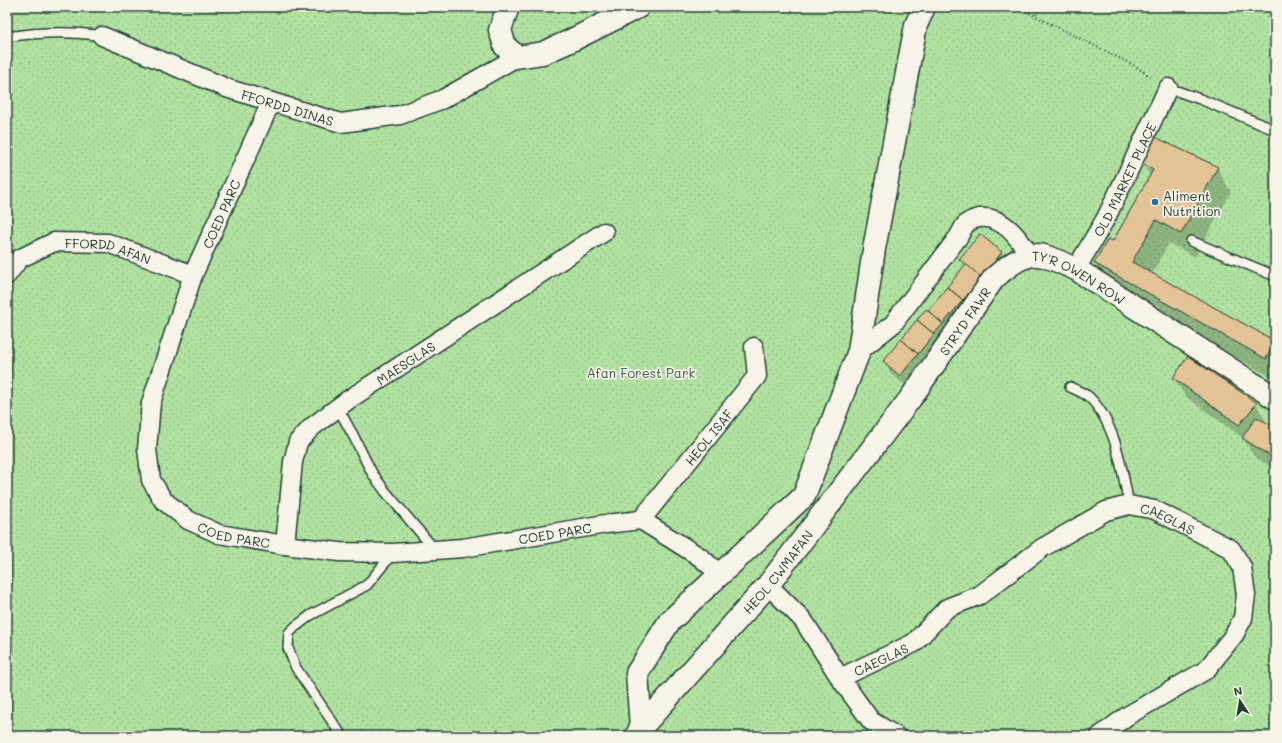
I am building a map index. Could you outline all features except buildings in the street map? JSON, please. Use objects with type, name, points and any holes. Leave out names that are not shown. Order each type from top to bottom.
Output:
[{"type":"street","points":[[508,7],[500,30],[505,46],[517,57],[543,53],[638,7]]},
{"type":"street","points":[[639,732],[637,673],[668,622],[804,496],[859,352],[874,249],[916,25],[924,7]]},
{"type":"street","name":"FFORDD DINAS","points":[[102,36],[229,89],[341,123],[400,115],[443,99],[517,57]]},
{"type":"street","name":"OLD MARKET PLACE","points":[[1076,269],[1106,218],[1168,88]]},
{"type":"street","name":"COED PARC","points":[[271,102],[193,275],[150,403],[147,449],[151,480],[163,500],[188,520],[219,534],[339,552],[392,553],[463,548],[606,524],[641,520]]},
{"type":"street","name":"TY'R OWEN ROW","points":[[859,352],[893,324],[959,236],[966,224],[974,219],[985,217],[995,219],[1016,235],[1032,256],[1043,256],[1076,269],[1275,398]]},
{"type":"street","name":"MAESGLAS","points":[[285,545],[293,462],[298,442],[312,427],[338,408],[604,232]]},
{"type":"street","name":"FFORDD AFAN","points":[[7,275],[18,259],[54,242],[108,243],[193,275]]},
{"type":"street","name":"STRYD FAWR","points":[[910,399],[994,278],[1009,265],[1020,259],[1032,256]]},
{"type":"street","name":"HEOL ISAF","points":[[641,520],[758,376],[754,347]]},
{"type":"street","name":"HEOL CWMAFAN","points":[[639,732],[768,584],[910,399]]},
{"type":"street","name":"CAEGLAS","points":[[840,678],[914,643],[947,608],[980,595],[1042,548],[1106,511],[1129,505],[1155,510],[1230,549],[1242,567],[1246,595],[1243,618],[1234,635],[1206,670],[1127,716],[1100,736]]},
{"type":"street","points":[[641,520],[700,557],[720,574]]},
{"type":"street","name":"CAEGLAS","points":[[768,584],[803,620],[840,678],[871,720],[896,736]]},
{"type":"lane","points":[[7,37],[54,32],[81,32],[102,36]]},
{"type":"lane","points":[[1168,88],[1200,99],[1275,130]]},
{"type":"lane","points":[[1191,241],[1275,276]]},
{"type":"lane","points":[[1070,387],[1088,396],[1102,412],[1121,466],[1129,505]]},
{"type":"lane","points":[[338,408],[372,473],[384,491],[430,544],[432,550]]},
{"type":"lane","points":[[342,736],[296,668],[288,648],[289,633],[311,615],[368,585],[392,553]]},
{"type":"path","points":[[1019,7],[1133,65],[1168,88]]},
{"type":"path","points":[[1035,16],[1040,7]]},
{"type":"green space","name":"Afan Forest Park","points":[[7,7],[1275,7],[1275,736],[7,736]]},
{"type":"place","name":"Aliment Nutrition","points":[[1155,202]]}]
